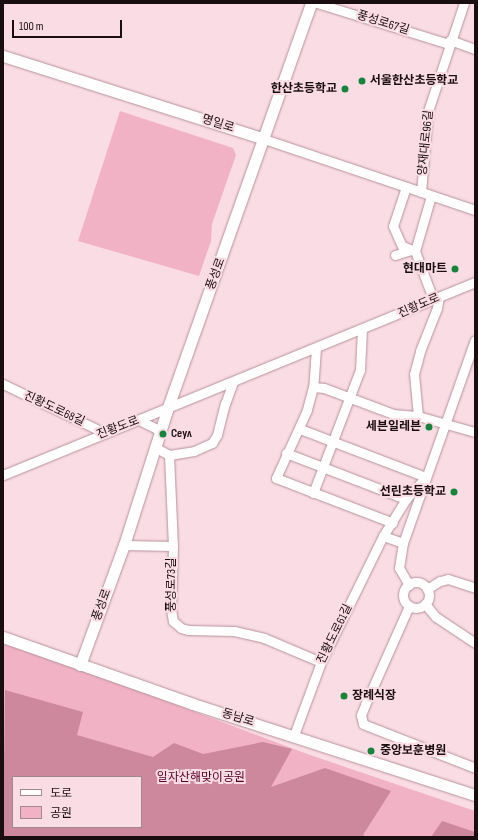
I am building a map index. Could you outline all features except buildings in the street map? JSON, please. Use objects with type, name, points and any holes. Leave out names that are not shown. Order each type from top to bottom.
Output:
[{"type":"main road","name":"풍성로","points":[[80,665],[124,545],[167,410],[311,3]]},
{"type":"main road","name":"명일로","points":[[3,56],[264,139]]},
{"type":"main road","name":"동남로","points":[[3,637],[80,665],[475,795]]},
{"type":"street","name":"풍성로67길","points":[[317,3],[475,49]]},
{"type":"street","name":"양재대로96길","points":[[421,192],[428,111],[449,42],[464,3]]},
{"type":"street","name":"명일로","points":[[264,139],[475,210]]},
{"type":"street","points":[[406,187],[393,226],[402,246],[413,251],[436,298],[438,308],[420,351],[414,374],[418,416]]},
{"type":"street","points":[[413,251],[431,196]]},
{"type":"street","points":[[395,255],[413,251]]},
{"type":"street","name":"진황도로","points":[[3,476],[474,283]]},
{"type":"street","points":[[312,493],[360,370],[362,330]]},
{"type":"street","name":"진황도로61길","points":[[409,584],[399,568],[403,543],[475,340]]},
{"type":"street","points":[[316,348],[313,387],[300,429],[286,453],[276,478],[393,523]]},
{"type":"street","points":[[156,448],[169,455],[194,451],[212,443],[217,435],[224,404],[233,382]]},
{"type":"street","name":"진황도로68길","points":[[3,384],[106,433]]},
{"type":"street","points":[[313,387],[324,388],[393,414],[418,416],[475,432]]},
{"type":"street","points":[[139,420],[161,431]]},
{"type":"street","points":[[300,429],[426,477]]},
{"type":"street","points":[[286,453],[406,498]]},
{"type":"street","name":"풍성로73길","points":[[169,455],[173,546],[170,609],[176,625],[188,630],[234,632],[264,638],[321,662]]},
{"type":"street","name":"진황도로61길","points":[[294,735],[321,662],[383,536],[393,523],[406,498],[426,477]]},
{"type":"street","points":[[383,536],[403,543]]},
{"type":"street","points":[[124,545],[173,546]]},
{"type":"street","points":[[427,588],[440,580],[448,580],[475,588]]},
{"type":"street","points":[[416,582],[427,588],[428,596],[425,604],[418,608],[409,606],[403,595],[409,584],[416,582]]},
{"type":"street","points":[[425,604],[441,621],[475,643]]},
{"type":"street","points":[[409,606],[364,705],[361,715],[363,724],[475,768]]},
{"type":"green space","points":[[120,111],[233,148],[236,155],[212,224],[211,241],[199,276],[78,241]]},
{"type":"green space","name":"일자산해맞이공원","points":[[3,644],[78,668],[310,755],[475,811],[475,837],[40,837],[12,828],[142,828],[142,776],[12,776],[12,828],[3,825]]},
{"type":"green space","name":"일자산해맞이공원","points":[[5,690],[83,712],[77,735],[153,757],[174,743],[203,754],[263,742],[292,749],[271,787],[325,768],[391,791],[363,835],[366,837],[3,837]]},
{"type":"green space","points":[[442,821],[475,832],[475,837],[431,837]]},
{"type":"place","name":"서울한산초등학교","points":[[362,81]]},
{"type":"place","name":"한산초등학교","points":[[345,89]]},
{"type":"place","name":"현대마트","points":[[455,269]]},
{"type":"place","name":"세븐일레븐","points":[[429,427]]},
{"type":"place","name":"Сеул","points":[[163,434]]},
{"type":"place","name":"선린초등학교","points":[[454,492]]},
{"type":"place","name":"장례식장","points":[[344,696]]},
{"type":"place","name":"중앙보훈병원","points":[[371,751]]}]
